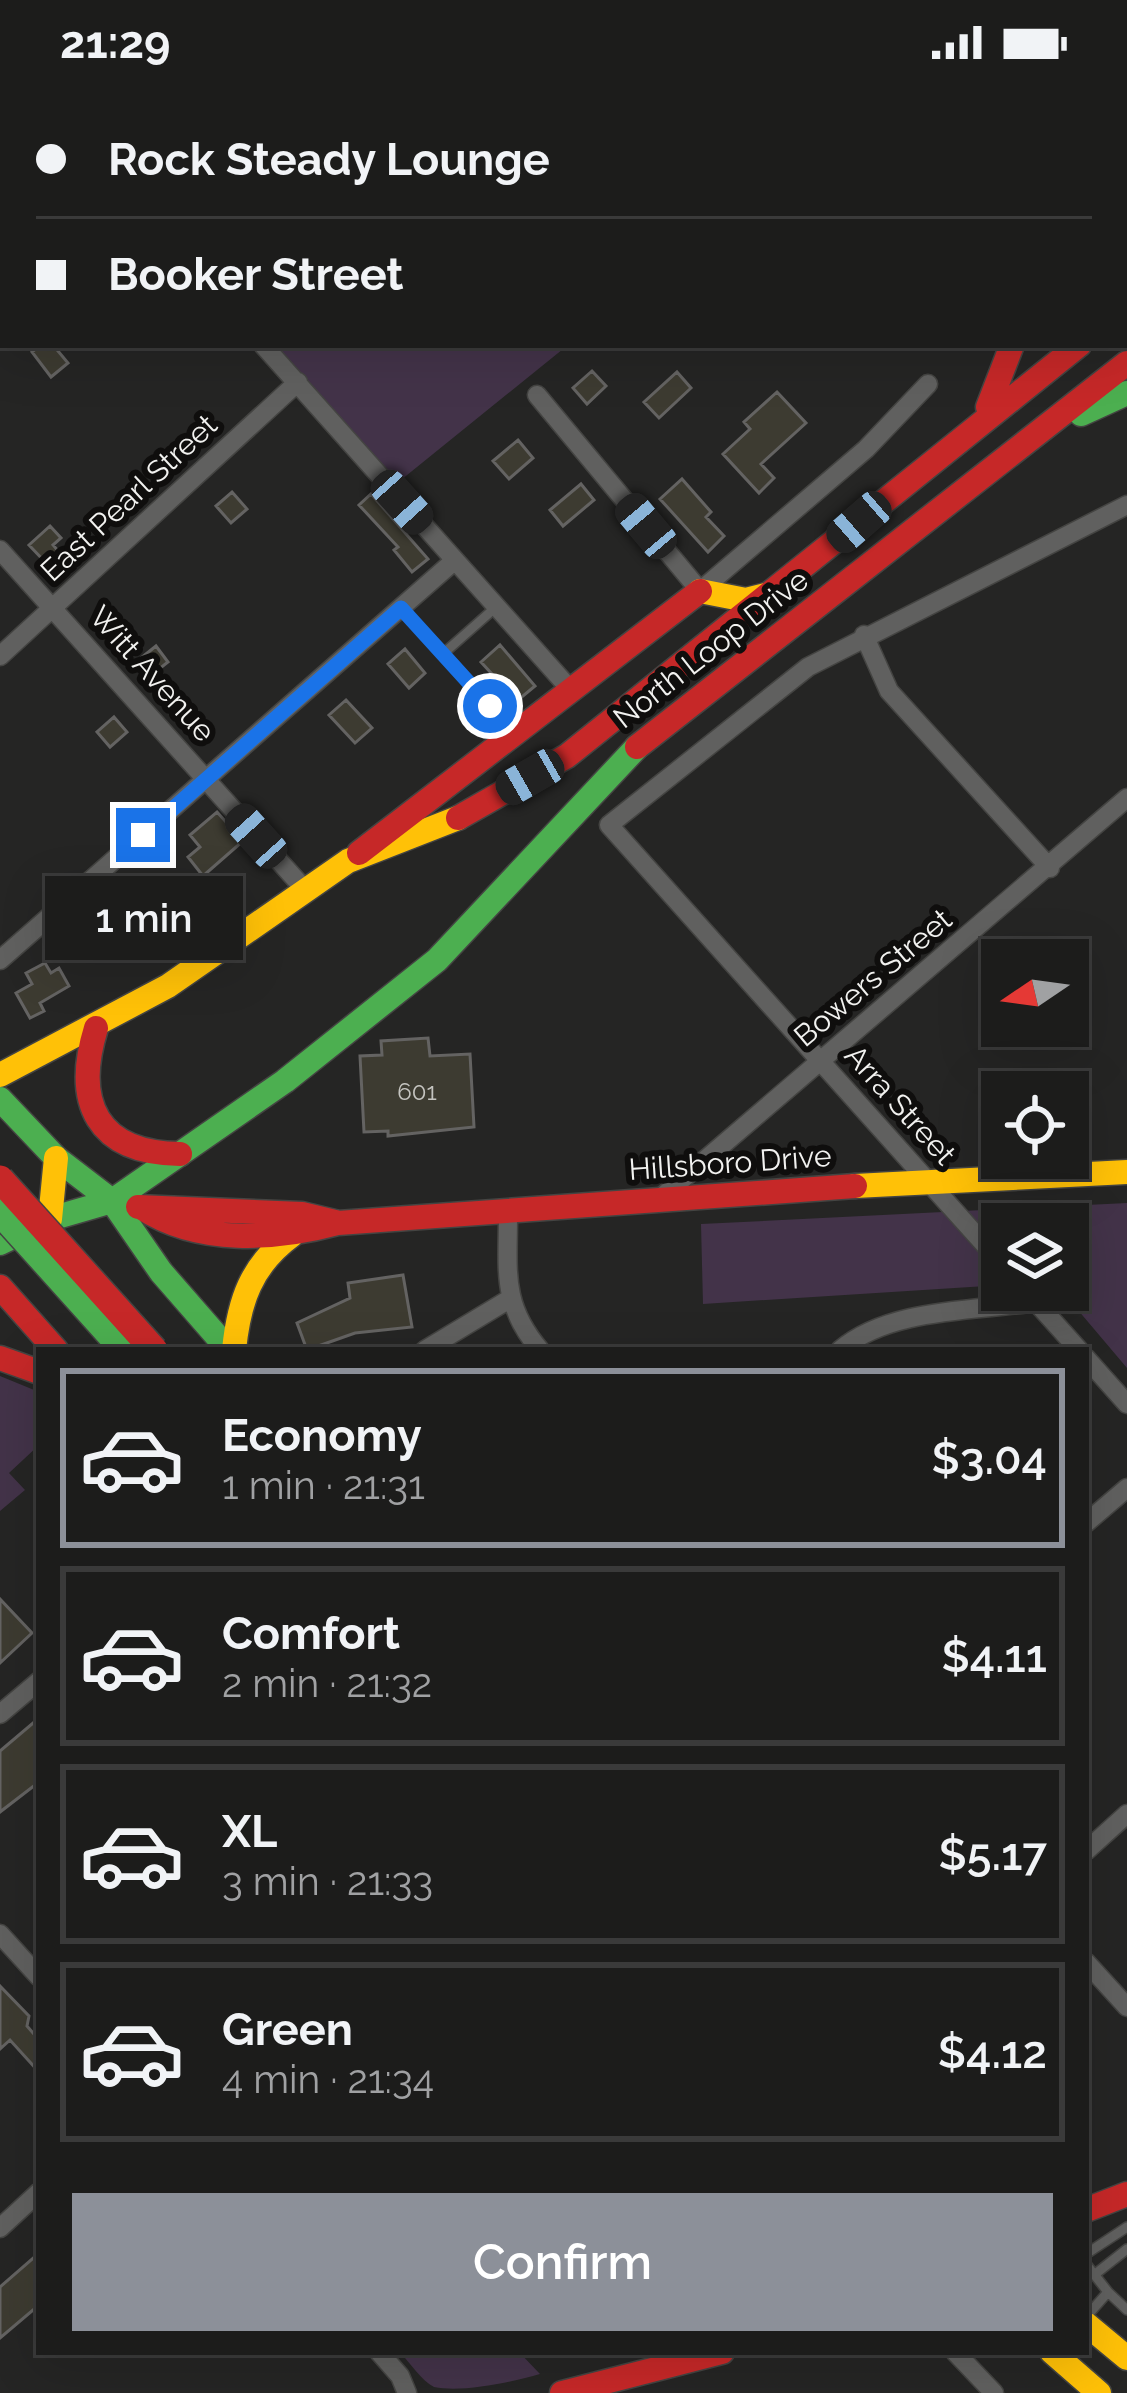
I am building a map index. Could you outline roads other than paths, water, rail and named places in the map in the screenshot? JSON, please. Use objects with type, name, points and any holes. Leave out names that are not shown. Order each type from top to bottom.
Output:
[{"type":"main road","points":[[977,423],[999,390],[1011,348]]},
{"type":"main road","name":"North Loop Drive","points":[[348,861],[454,820],[567,755],[1075,348]]},
{"type":"main road","name":"North Loop Drive","points":[[0,1243],[50,1219],[112,1201],[182,1154],[437,960],[638,745],[1127,363]]},
{"type":"main road","points":[[1034,437],[1127,393]]},
{"type":"main road","points":[[700,591],[746,600],[770,593]]},
{"type":"main road","name":"North Loop Drive","points":[[0,1075],[96,1028],[204,963],[307,892],[700,591]]},
{"type":"main road","points":[[96,1028],[82,1077],[108,1134],[123,1148],[150,1157],[182,1154]]},
{"type":"main road","points":[[0,1099],[56,1158],[112,1201],[161,1272],[228,1347]]},
{"type":"main road","points":[[50,1219],[56,1158]]},
{"type":"main road","name":"Hillsboro Drive","points":[[142,1208],[161,1226],[292,1234],[338,1223],[927,1181],[1127,1172]]},
{"type":"main road","points":[[0,1179],[151,1347]]},
{"type":"main road","name":"Hillsboro Drive","points":[[112,1201],[142,1208],[302,1214],[338,1223]]},
{"type":"main road","points":[[0,1212],[121,1347]]},
{"type":"main road","points":[[231,1347],[248,1276],[292,1234]]},
{"type":"main road","points":[[0,1287],[53,1347]]},
{"type":"main road","points":[[0,1358],[36,1371]]},
{"type":"main road","points":[[1089,2209],[1125,2198]]},
{"type":"main road","points":[[1089,2323],[1127,2358]]},
{"type":"main road","points":[[562,2393],[710,2355]]},
{"type":"main road","points":[[1055,2355],[1099,2393]]},
{"type":"street","points":[[266,348],[570,689]]},
{"type":"street","name":"East Pearl Street","points":[[0,656],[298,382]]},
{"type":"street","name":"North Loop Drive","points":[[700,591],[850,464],[928,384]]},
{"type":"street","points":[[537,394],[700,591]]},
{"type":"street","points":[[1050,868],[889,691],[864,635],[1127,505]]},
{"type":"street","name":"Witt Avenue","points":[[0,550],[307,892]]},
{"type":"street","points":[[0,960],[454,561]]},
{"type":"street","name":"Arra Street","points":[[864,635],[808,667],[609,825],[981,1241]]},
{"type":"street","name":"Bowers Street","points":[[656,1202],[1127,798]]},
{"type":"street","points":[[508,1214],[508,1300],[521,1328],[537,1347]]},
{"type":"street","points":[[430,1347],[508,1300]]},
{"type":"street","points":[[843,1347],[856,1336],[896,1322],[981,1306]]},
{"type":"street","points":[[1044,1311],[1076,1347]]},
{"type":"street","points":[[1089,1361],[1127,1404]]},
{"type":"street","points":[[1089,1520],[1127,1488]]},
{"type":"street","points":[[0,1714],[36,1684]]},
{"type":"street","points":[[1089,1848],[1127,1814]]},
{"type":"street","points":[[0,1934],[36,1974]]},
{"type":"street","points":[[1089,1965],[1127,2007]]},
{"type":"street","points":[[0,2228],[36,2195]]},
{"type":"street","points":[[382,2355],[400,2376],[407,2393]]},
{"type":"street","points":[[958,2355],[994,2393]]},
{"type":"lane","points":[[401,608],[513,733]]},
{"type":"lane","points":[[444,653],[496,608]]},
{"type":"lane","points":[[1089,2252],[1127,2227]]},
{"type":"lane","points":[[1094,2275],[1127,2249]]},
{"type":"lane","points":[[1089,2268],[1127,2311]]},
{"type":"lane","points":[[1089,2316],[1108,2292]]}]
